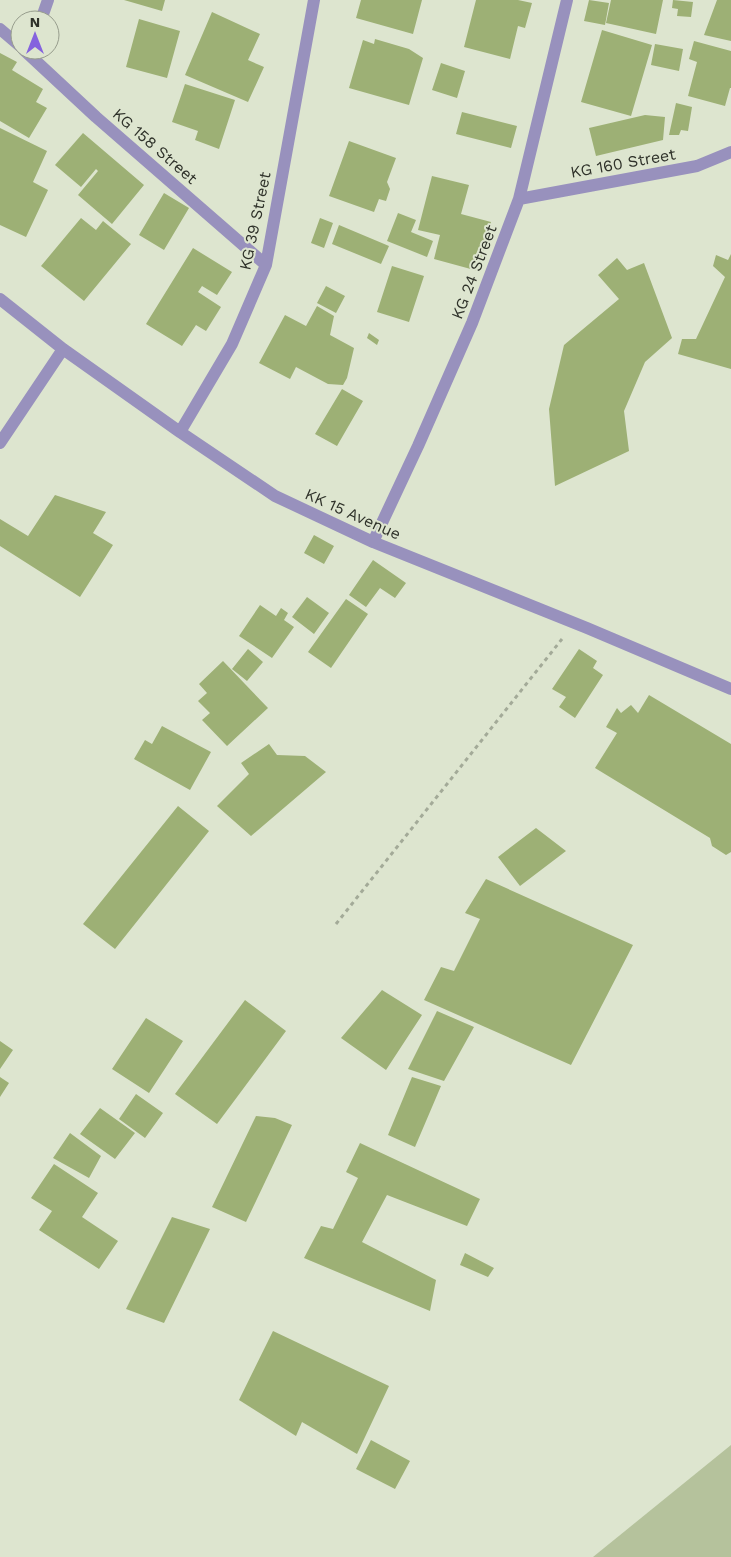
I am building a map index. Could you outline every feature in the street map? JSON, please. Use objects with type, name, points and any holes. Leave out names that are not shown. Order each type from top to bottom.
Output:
[{"type":"street","name":"KG 39 Street","points":[[180,432],[232,344],[266,265],[314,0]]},
{"type":"street","name":"KG 24 Street","points":[[373,542],[472,323],[519,198],[567,0]]},
{"type":"street","name":"KG 158 Street","points":[[0,29],[10,37]]},
{"type":"street","name":"KG 158 Street","points":[[37,60],[96,116],[266,265]]},
{"type":"street","name":"KG 160 Street","points":[[519,198],[697,166],[731,152]]},
{"type":"street","name":"KK 15 Avenue","points":[[0,299],[63,348],[180,432],[275,496],[373,542],[575,623],[731,689]]},
{"type":"street","points":[[0,443],[63,348]]},
{"type":"path","points":[[336,924],[575,623]]},
{"type":"green space","points":[[731,1445],[731,1557],[593,1557]]},
{"type":"building","points":[[124,0],[165,0],[162,11]]},
{"type":"building","points":[[361,0],[422,0],[413,34],[356,18]]},
{"type":"building","points":[[476,0],[518,0],[532,3],[525,28],[518,26],[510,59],[464,47]]},
{"type":"building","points":[[589,0],[609,3],[605,25],[584,21]]},
{"type":"building","points":[[611,0],[663,0],[656,34],[606,23]]},
{"type":"building","points":[[673,0],[693,2],[691,17],[677,16],[678,9],[672,8]]},
{"type":"building","points":[[717,0],[731,0],[731,41],[704,35]]},
{"type":"building","points":[[212,12],[260,34],[248,60],[264,67],[248,102],[185,75]]},
{"type":"building","points":[[139,19],[180,31],[167,78],[126,67]]},
{"type":"building","points":[[602,30],[652,45],[631,116],[581,102]]},
{"type":"building","points":[[375,39],[409,49],[423,58],[409,105],[349,88],[363,40],[374,44]]},
{"type":"building","points":[[694,41],[731,51],[731,88],[725,106],[688,96],[697,62],[689,59]]},
{"type":"building","points":[[655,44],[683,49],[679,71],[651,65]]},
{"type":"building","points":[[0,53],[10,60],[17,62],[12,70],[43,89],[36,102],[47,108],[29,138],[0,121]]},
{"type":"building","points":[[441,63],[465,71],[457,98],[432,90]]},
{"type":"building","points":[[185,84],[235,100],[219,149],[195,140],[198,131],[172,122]]},
{"type":"building","points":[[676,103],[692,107],[688,131],[681,130],[679,135],[669,135]]},
{"type":"building","points":[[462,112],[517,126],[511,148],[456,134]]},
{"type":"building","points":[[645,115],[665,117],[663,140],[596,156],[589,128]]},
{"type":"building","points":[[0,128],[47,151],[33,182],[48,190],[26,237],[0,225]]},
{"type":"building","points":[[83,133],[144,185],[112,224],[78,195],[98,171],[96,169],[81,187],[55,165]]},
{"type":"building","points":[[349,141],[396,158],[387,182],[390,189],[386,201],[379,199],[374,212],[329,196]]},
{"type":"building","points":[[432,176],[469,185],[461,214],[491,222],[478,271],[434,259],[440,235],[418,230]]},
{"type":"building","points":[[164,193],[189,208],[164,250],[139,235]]},
{"type":"building","points":[[398,213],[416,220],[411,232],[433,241],[427,257],[387,241]]},
{"type":"building","points":[[81,218],[96,230],[103,221],[131,244],[84,301],[41,266]]},
{"type":"building","points":[[320,218],[333,223],[324,248],[311,243]]},
{"type":"building","points":[[339,225],[389,246],[381,264],[332,244]]},
{"type":"building","points":[[193,248],[232,272],[217,295],[202,286],[198,292],[221,307],[206,331],[196,325],[182,346],[146,324]]},
{"type":"building","points":[[731,254],[731,369],[678,354],[682,339],[696,339],[725,277],[713,266],[716,255],[728,260]]},
{"type":"building","points":[[617,258],[627,270],[644,263],[672,338],[645,362],[624,411],[629,451],[555,486],[549,409],[564,345],[619,299],[598,275]]},
{"type":"building","points":[[392,266],[424,276],[409,322],[377,312]]},
{"type":"building","points":[[326,286],[345,296],[336,313],[317,303]]},
{"type":"building","points":[[317,306],[334,316],[330,335],[354,348],[347,378],[343,385],[328,384],[296,367],[290,379],[259,363],[285,315],[306,326]]},
{"type":"building","points":[[369,333],[379,340],[377,345],[367,338]]},
{"type":"building","points":[[342,389],[363,401],[337,446],[315,434]]},
{"type":"building","points":[[55,495],[106,512],[93,533],[113,545],[80,597],[0,546],[0,519],[28,536]]},
{"type":"building","points":[[314,535],[334,546],[324,564],[304,553]]},
{"type":"building","points":[[373,560],[406,583],[395,598],[380,588],[366,607],[349,595]]},
{"type":"building","points":[[307,597],[329,613],[314,634],[292,617]]},
{"type":"building","points":[[346,599],[368,614],[331,668],[308,652]]},
{"type":"building","points":[[260,605],[276,616],[281,608],[288,613],[284,620],[294,627],[272,658],[239,636]]},
{"type":"building","points":[[248,649],[263,662],[247,681],[232,669]]},
{"type":"building","points":[[579,649],[597,661],[593,668],[603,675],[575,718],[559,707],[566,697],[552,689]]},
{"type":"building","points":[[223,661],[268,708],[227,746],[202,720],[210,713],[198,701],[207,693],[199,684]]},
{"type":"building","points":[[649,695],[731,744],[731,852],[726,855],[712,846],[710,838],[595,768],[617,733],[606,727],[617,708],[621,713],[631,705],[638,713]]},
{"type":"building","points":[[162,726],[211,752],[190,790],[134,759],[145,740],[152,744]]},
{"type":"building","points":[[269,744],[277,755],[305,756],[326,772],[251,836],[217,806],[249,774],[241,763]]},
{"type":"building","points":[[178,806],[209,831],[115,949],[83,924]]},
{"type":"building","points":[[536,828],[566,851],[520,886],[498,857]]},
{"type":"building","points":[[486,879],[633,945],[571,1065],[424,1000],[441,967],[454,971],[480,919],[465,913]]},
{"type":"building","points":[[382,990],[422,1015],[386,1070],[341,1038]]},
{"type":"building","points":[[245,1000],[286,1031],[217,1124],[175,1094]]},
{"type":"building","points":[[437,1011],[474,1027],[444,1081],[408,1069]]},
{"type":"building","points":[[146,1018],[183,1041],[149,1093],[112,1069]]},
{"type":"building","points":[[0,1041],[13,1050],[0,1069]]},
{"type":"building","points":[[0,1077],[9,1083],[0,1097]]},
{"type":"building","points":[[412,1077],[441,1086],[415,1147],[388,1135]]},
{"type":"building","points":[[136,1094],[163,1113],[145,1138],[119,1119]]},
{"type":"building","points":[[100,1108],[135,1133],[115,1159],[80,1134]]},
{"type":"building","points":[[256,1116],[275,1118],[292,1125],[246,1222],[212,1207]]},
{"type":"building","points":[[70,1133],[101,1156],[89,1178],[53,1158]]},
{"type":"building","points":[[360,1143],[480,1199],[467,1226],[387,1195],[362,1242],[436,1280],[430,1311],[304,1258],[321,1226],[333,1229],[358,1178],[346,1172]]},
{"type":"building","points":[[54,1164],[98,1193],[82,1217],[118,1241],[99,1269],[39,1230],[52,1211],[31,1198]]},
{"type":"building","points":[[172,1217],[210,1229],[164,1323],[126,1309]]},
{"type":"building","points":[[465,1253],[494,1268],[488,1277],[460,1265]]},
{"type":"building","points":[[273,1331],[389,1386],[357,1454],[302,1422],[296,1436],[239,1400]]},
{"type":"building","points":[[371,1440],[410,1461],[395,1489],[356,1469]]}]
